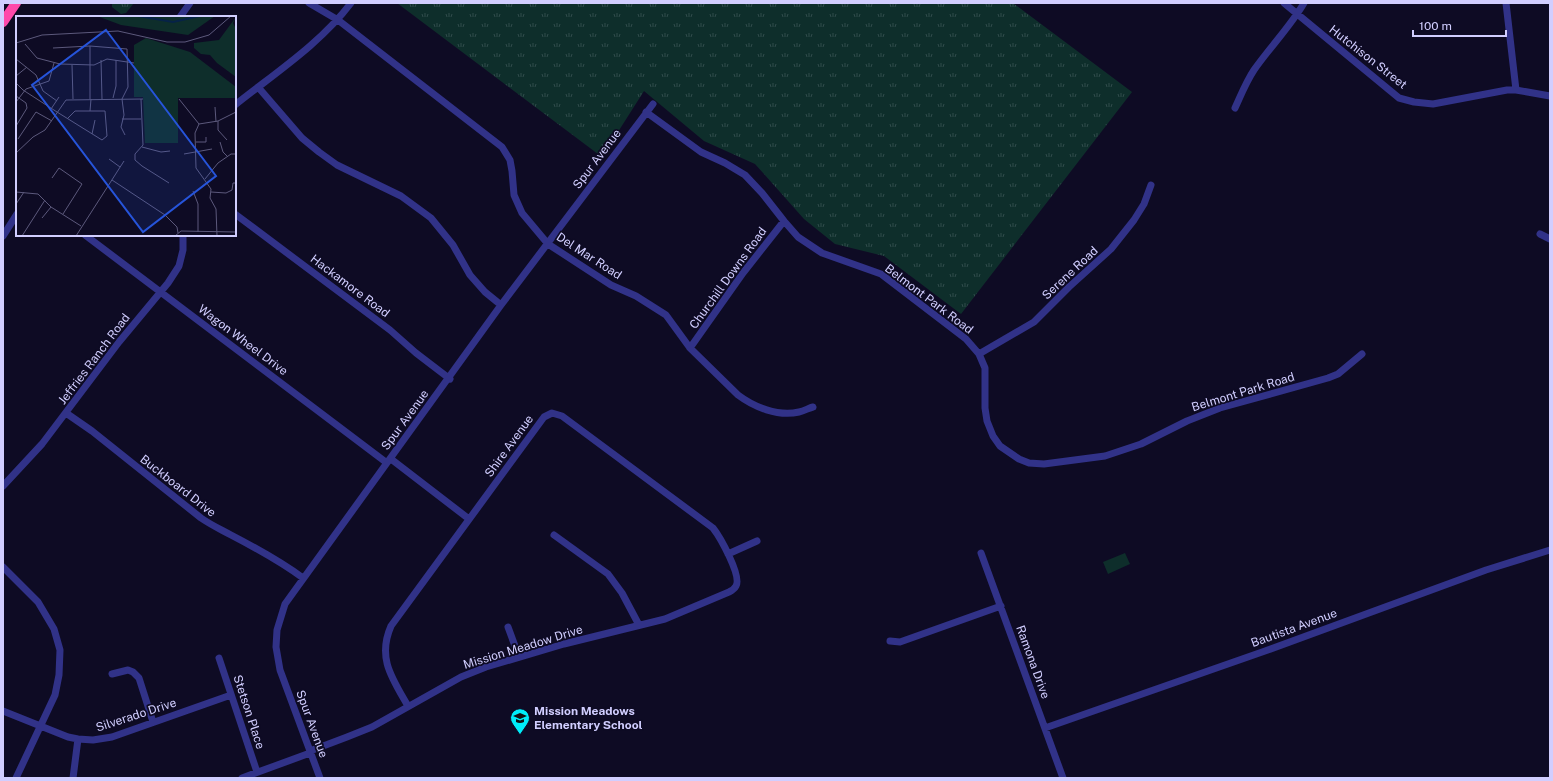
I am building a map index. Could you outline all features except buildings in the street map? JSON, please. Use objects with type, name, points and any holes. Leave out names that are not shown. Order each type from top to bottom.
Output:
[{"type":"highway","points":[[3,22],[16,3]]},
{"type":"street","points":[[181,16],[190,3]]},
{"type":"street","name":"Del Mar Road","points":[[309,3],[338,20],[502,147],[510,160],[514,195],[522,213],[548,244],[611,285],[656,307],[666,315],[690,348],[738,395],[755,406],[784,413],[800,412],[813,407]]},
{"type":"street","points":[[236,104],[317,41],[338,20],[352,3]]},
{"type":"street","name":"Hutchison Street","points":[[1284,3],[1398,98],[1414,102],[1433,104],[1507,90],[1516,90],[1550,96]]},
{"type":"street","points":[[1235,108],[1254,69],[1298,15],[1304,3]]},
{"type":"street","points":[[1506,3],[1516,90]]},
{"type":"street","points":[[258,87],[302,138],[319,152],[337,165],[401,196],[431,218],[453,245],[470,275],[485,292],[501,305]]},
{"type":"street","name":"Spur Avenue","points":[[320,778],[280,670],[276,647],[277,630],[285,604],[450,378],[501,305],[653,104]]},
{"type":"street","name":"Belmont Park Road","points":[[646,112],[701,152],[725,163],[745,175],[762,193],[798,237],[822,252],[881,274],[966,339],[980,354],[985,368],[985,408],[987,421],[993,436],[1000,446],[1019,459],[1029,463],[1044,464],[1105,456],[1141,444],[1187,421],[1220,408],[1328,378],[1338,374],[1362,354]]},
{"type":"street","name":"Serene Road","points":[[980,354],[1034,322],[1110,249],[1134,220],[1144,204],[1151,185]]},
{"type":"street","name":"Hackamore Road","points":[[236,215],[390,330],[416,353],[450,378]]},
{"type":"street","points":[[3,236],[16,216]]},
{"type":"street","name":"Churchill Downs Road","points":[[690,348],[743,273],[784,221]]},
{"type":"street","points":[[1540,234],[1550,239]]},
{"type":"street","name":"Wagon Wheel Drive","points":[[86,236],[160,292],[469,519]]},
{"type":"street","name":"Jeffries Ranch Road","points":[[3,486],[42,444],[119,342],[168,283],[179,266],[183,250],[183,236]]},
{"type":"street","name":"Buckboard Drive","points":[[66,413],[92,431],[213,527],[228,533],[282,562],[303,578]]},
{"type":"street","name":"Shire Avenue","points":[[408,706],[391,678],[388,668],[385,651],[388,634],[392,626],[544,417],[552,413],[562,416],[713,528],[720,536],[737,580],[736,586],[729,592]]},
{"type":"street","points":[[554,535],[608,574],[622,592],[639,625]]},
{"type":"street","points":[[728,554],[757,541]]},
{"type":"street","name":"Bautista Avenue","points":[[1045,728],[1265,651],[1486,570],[1550,550]]},
{"type":"street","name":"Ramona Drive","points":[[981,553],[1063,778]]},
{"type":"street","points":[[3,567],[38,602],[54,629],[60,650],[59,675],[55,695],[16,778]]},
{"type":"street","name":"Mission Meadow Drive","points":[[242,778],[372,727],[461,677],[486,667],[564,644],[665,618],[729,592]]},
{"type":"street","points":[[890,640],[900,642],[1001,606]]},
{"type":"street","points":[[508,627],[519,658]]},
{"type":"street","name":"Stetson Place","points":[[219,658],[257,772]]},
{"type":"street","points":[[112,674],[128,670],[133,672],[138,678],[153,722]]},
{"type":"street","name":"Silverado Drive","points":[[3,711],[78,740],[93,740],[112,737],[231,695]]},
{"type":"street","points":[[73,778],[78,740]]},
{"type":"green space","points":[[134,3],[126,13],[121,14],[112,7],[112,4]]},
{"type":"green space","points":[[397,3],[1013,3],[1132,92],[961,314],[884,256],[835,244],[804,219],[755,164],[704,141],[644,91],[602,157]]},
{"type":"green space","points":[[1125,553],[1130,564],[1108,574],[1103,562]]},
{"type":"place","name":"Mission Meadows Elementary School","points":[[520,735]]}]
